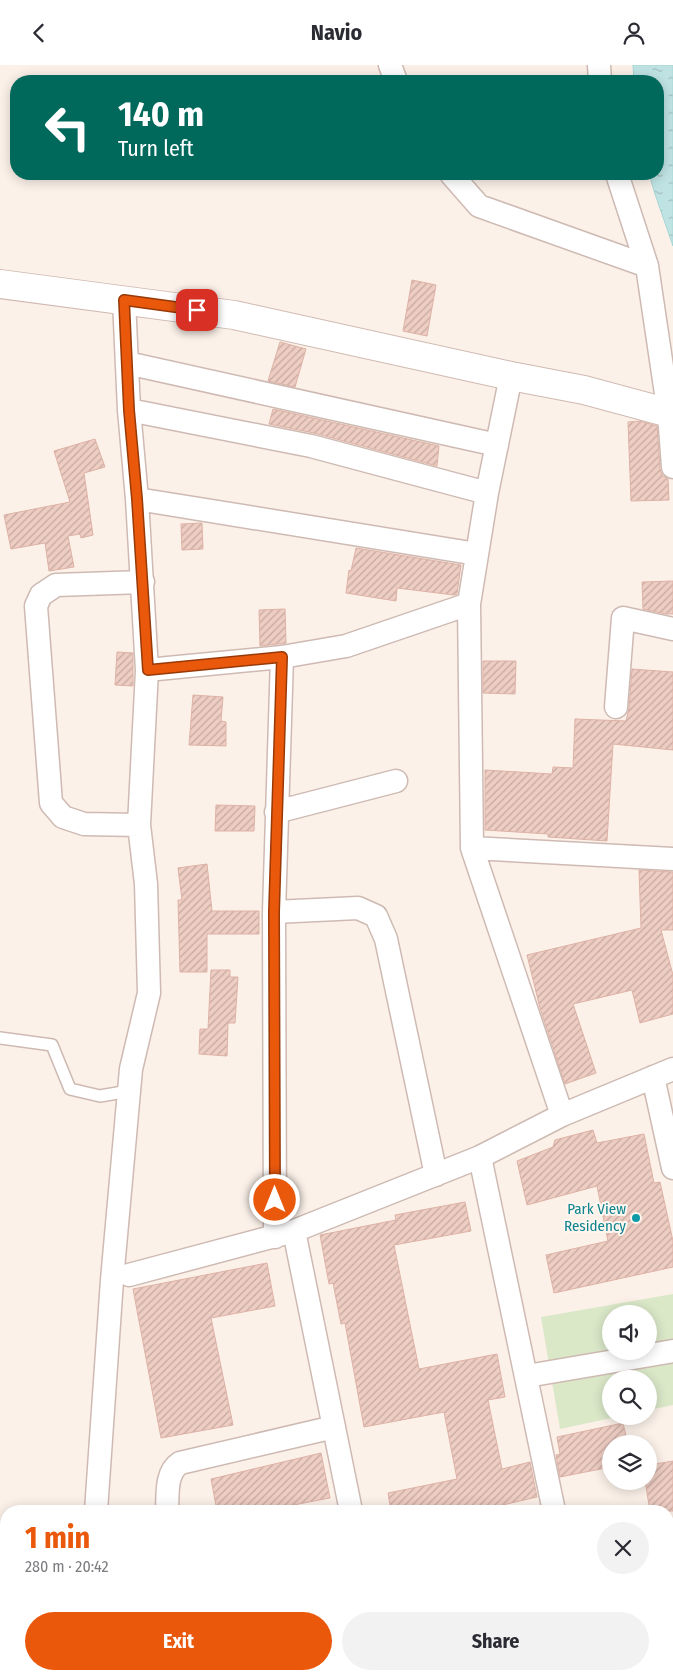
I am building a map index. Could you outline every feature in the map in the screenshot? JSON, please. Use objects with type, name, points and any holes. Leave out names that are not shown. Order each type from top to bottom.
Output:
[{"type":"street","points":[[456,180],[479,206],[648,266]]},
{"type":"street","points":[[619,180],[648,266],[671,414],[673,467]]},
{"type":"street","points":[[0,284],[234,315],[511,376],[584,389],[671,414]]},
{"type":"street","points":[[96,1505],[112,1279],[131,1069],[149,993],[146,884],[139,825],[148,670],[129,410],[124,300]]},
{"type":"street","points":[[127,363],[497,445]]},
{"type":"street","points":[[511,376],[487,493],[469,604],[472,848],[562,1115]]},
{"type":"street","points":[[129,410],[311,446],[487,493]]},
{"type":"street","points":[[137,499],[478,554]]},
{"type":"street","points":[[139,825],[84,824],[62,817],[51,803],[36,606],[41,595],[56,585],[143,582]]},
{"type":"street","points":[[148,670],[282,657],[346,645],[469,604]]},
{"type":"street","points":[[616,707],[623,617],[673,629]]},
{"type":"street","points":[[282,657],[274,912],[284,1234],[334,1427],[350,1505]]},
{"type":"street","points":[[276,812],[396,781]]},
{"type":"street","points":[[472,848],[673,859]]},
{"type":"street","points":[[274,912],[358,908],[376,916],[386,939],[436,1175]]},
{"type":"street","points":[[130,1275],[284,1234],[480,1157],[562,1115],[663,1073],[673,1168]]},
{"type":"street","points":[[480,1157],[553,1505]]},
{"type":"street","points":[[527,1375],[673,1351]]},
{"type":"street","points":[[167,1505],[170,1473],[180,1463],[334,1427]]},
{"type":"lane","points":[[0,1038],[52,1045],[70,1089],[100,1096],[129,1091]]},
{"type":"green space","points":[[673,1294],[673,1405],[657,1408],[657,1370],[602,1370],[602,1420],[560,1429],[541,1317],[602,1306],[602,1360],[657,1360],[657,1305],[610,1305]]},
{"type":"water","points":[[633,65],[673,65],[673,246],[651,180],[664,180],[664,75],[634,75]]},
{"type":"building","points":[[412,280],[436,285],[427,336],[403,331]]},
{"type":"building","points":[[280,342],[306,349],[295,387],[268,381]]},
{"type":"building","points":[[273,409],[439,446],[437,466],[314,433],[269,424]]},
{"type":"building","points":[[640,421],[657,426],[660,468],[662,475],[668,479],[669,500],[631,501],[628,422]]},
{"type":"building","points":[[95,439],[105,467],[84,473],[93,535],[81,538],[80,534],[68,536],[74,567],[49,571],[45,543],[11,549],[4,515],[70,502],[54,451]]},
{"type":"building","points":[[202,523],[203,549],[182,550],[181,524]]},
{"type":"building","points":[[356,548],[461,565],[457,594],[397,588],[396,601],[346,593],[349,570],[351,571]]},
{"type":"building","points":[[673,581],[673,614],[643,609],[642,582]]},
{"type":"building","points":[[285,609],[286,643],[260,646],[259,610]]},
{"type":"building","points":[[117,652],[133,653],[133,686],[115,685]]},
{"type":"building","points":[[483,661],[516,661],[515,694],[483,693]]},
{"type":"building","points":[[632,669],[673,672],[673,750],[613,744],[607,841],[548,837],[548,834],[485,830],[485,770],[552,774],[553,767],[573,768],[575,719],[626,721]]},
{"type":"building","points":[[193,695],[223,697],[221,721],[226,722],[226,746],[189,745]]},
{"type":"building","points":[[216,805],[255,806],[254,831],[215,831]]},
{"type":"building","points":[[207,864],[212,911],[259,911],[259,934],[207,934],[207,972],[180,972],[178,900],[182,900],[178,868]]},
{"type":"building","points":[[639,870],[673,872],[673,930],[661,930],[673,975],[673,1014],[640,1023],[632,990],[573,1004],[596,1073],[565,1084],[540,1008],[527,955],[641,928]]},
{"type":"building","points":[[211,970],[230,970],[230,977],[238,977],[235,1023],[228,1023],[227,1056],[199,1054],[200,1029],[208,1029]]},
{"type":"building","points":[[593,1130],[597,1143],[644,1134],[654,1183],[660,1182],[673,1241],[673,1267],[554,1293],[546,1255],[608,1241],[597,1186],[527,1205],[517,1161],[553,1147],[555,1140]]},
{"type":"building","points":[[465,1202],[471,1231],[394,1245],[419,1369],[497,1354],[505,1397],[488,1400],[502,1469],[530,1462],[537,1497],[503,1505],[390,1505],[388,1493],[457,1479],[444,1412],[364,1427],[345,1323],[341,1324],[333,1283],[329,1284],[320,1235],[396,1220],[395,1215]]},
{"type":"building","points":[[267,1263],[275,1306],[211,1318],[233,1425],[161,1438],[133,1289]]},
{"type":"building","points":[[614,1425],[623,1425],[626,1435],[602,1435],[602,1469],[560,1477],[556,1455],[560,1454],[557,1437]]},
{"type":"building","points":[[321,1453],[330,1498],[293,1505],[216,1505],[211,1479]]},
{"type":"building","points":[[673,1461],[673,1505],[649,1505],[646,1490],[657,1490],[657,1464]]},
{"type":"place","name":"Park View Residency","points":[[636,1218]]},
{"type":"route","points":[[197,310],[124,300],[129,410],[148,670],[282,657],[274,912],[275,1200]]}]
